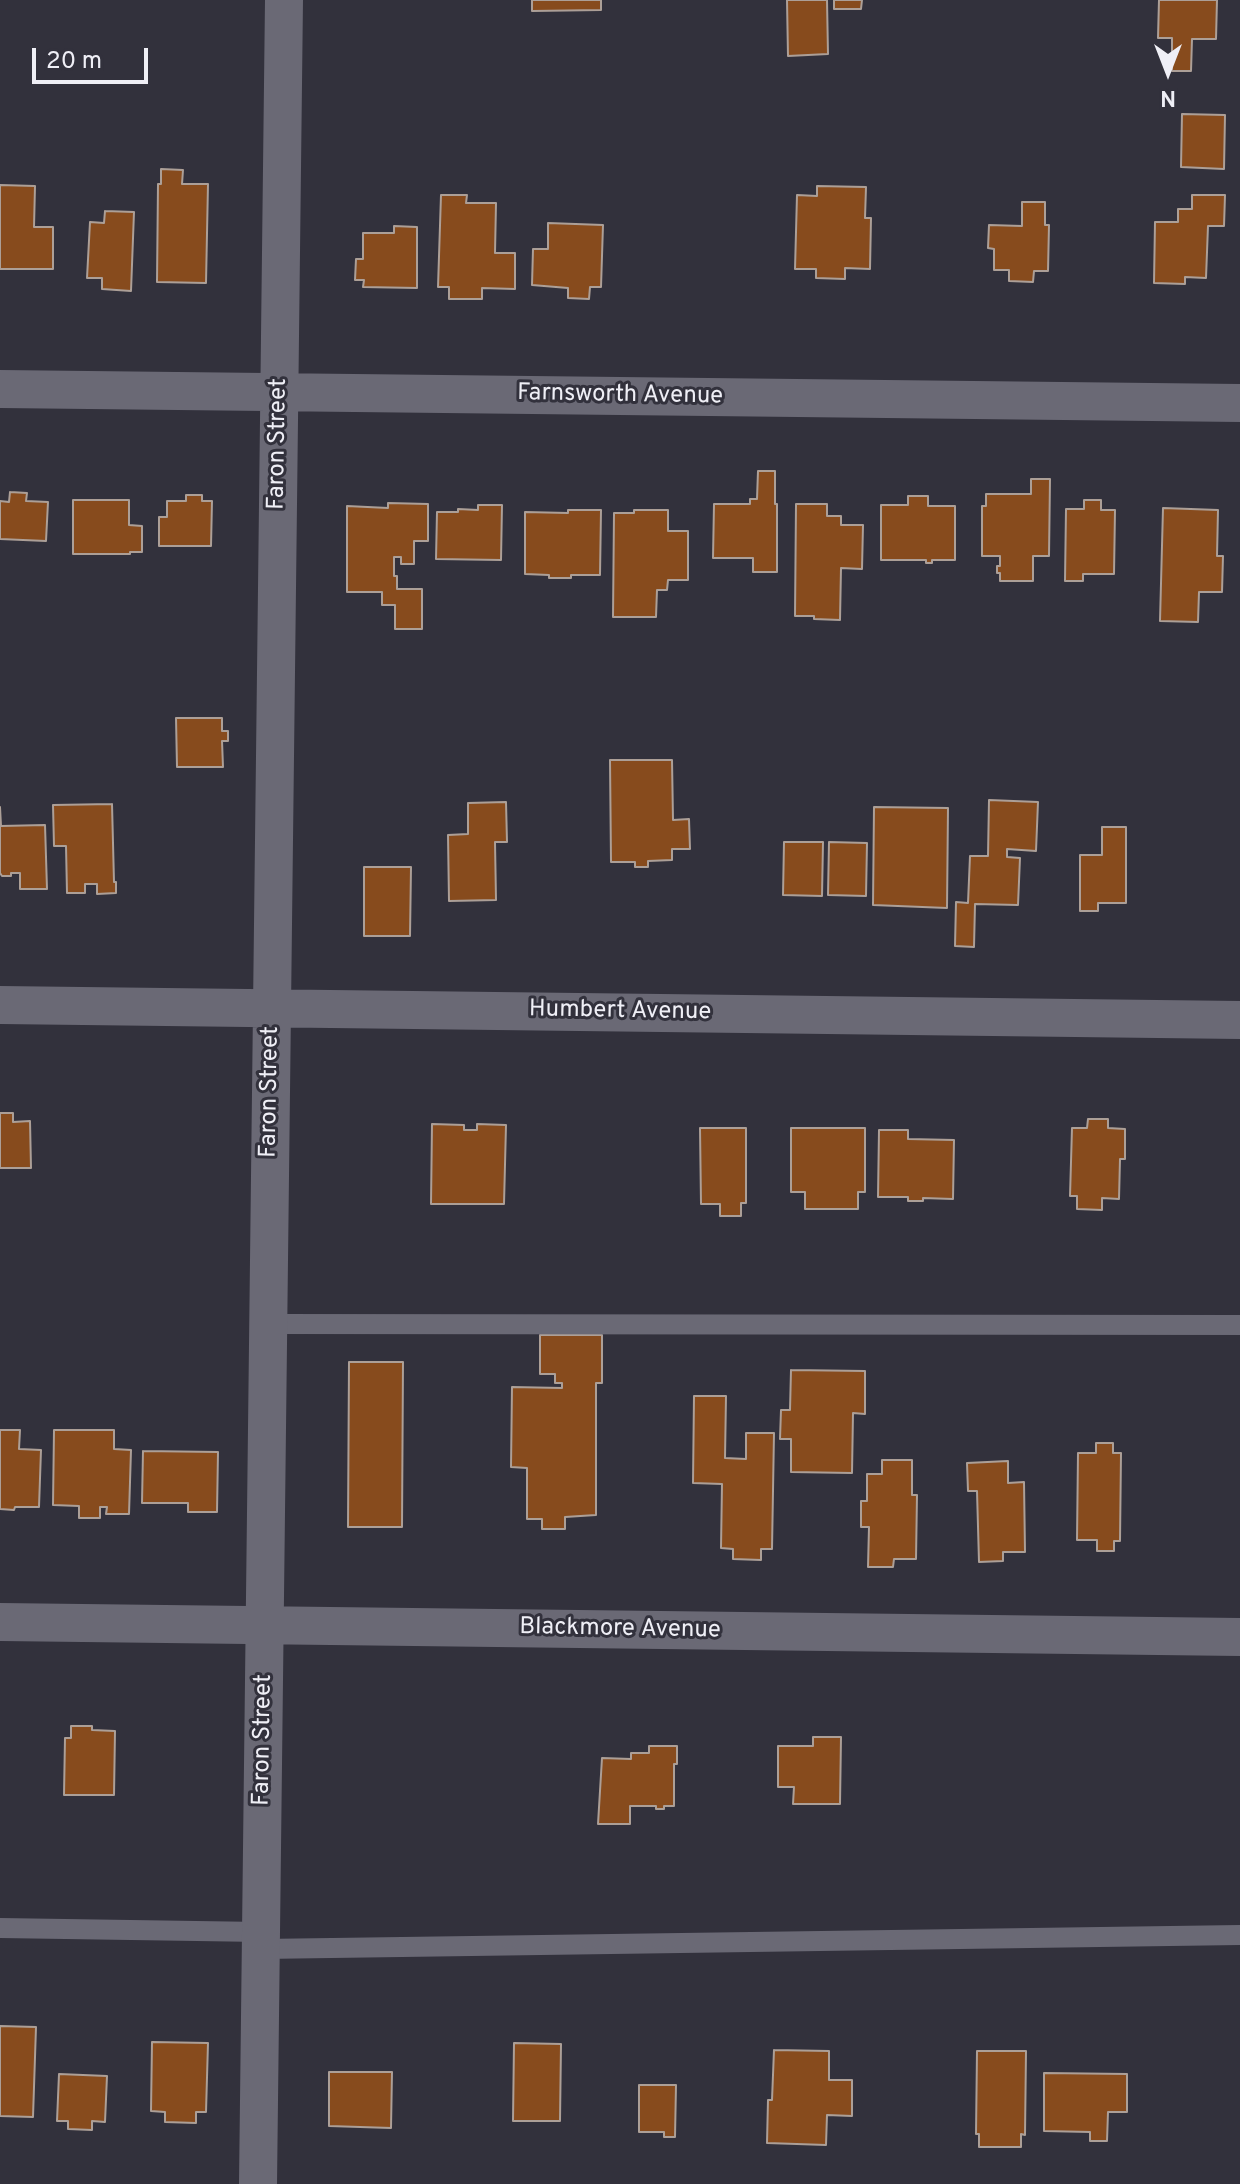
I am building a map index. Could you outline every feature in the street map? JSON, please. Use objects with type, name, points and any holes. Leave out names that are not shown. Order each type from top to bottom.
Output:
[{"type":"street","name":"Faron Street","points":[[258,2184],[284,0]]},
{"type":"street","name":"Farnsworth Avenue","points":[[0,389],[1240,403]]},
{"type":"street","name":"Humbert Avenue","points":[[0,1005],[1240,1020]]},
{"type":"street","name":"Blackmore Avenue","points":[[0,1622],[1240,1637]]},
{"type":"lane","points":[[269,1324],[1240,1325]]},
{"type":"lane","points":[[0,1928],[262,1940],[1240,1935]]},
{"type":"building","points":[[532,0],[601,0],[601,10],[532,11]]},
{"type":"building","points":[[787,0],[827,0],[828,54],[788,56]]},
{"type":"building","points":[[834,0],[862,0],[861,9],[834,9]]},
{"type":"building","points":[[1159,0],[1217,0],[1216,39],[1192,39],[1191,71],[1172,71],[1172,38],[1158,38]]},
{"type":"building","points":[[1182,114],[1225,115],[1224,169],[1181,167]]},
{"type":"building","points":[[161,169],[183,170],[182,184],[208,184],[206,283],[157,282],[158,184],[161,184]]},
{"type":"building","points":[[0,185],[35,186],[34,227],[53,227],[53,269],[0,269]]},
{"type":"building","points":[[817,186],[866,187],[865,218],[871,218],[870,269],[845,268],[845,279],[816,278],[816,269],[795,269],[797,195],[817,196]]},
{"type":"building","points":[[441,195],[467,195],[466,203],[496,203],[495,253],[515,253],[515,289],[482,288],[482,299],[449,299],[449,287],[438,287]]},
{"type":"building","points":[[1192,195],[1225,195],[1224,226],[1208,226],[1206,278],[1185,277],[1185,284],[1154,283],[1155,222],[1178,222],[1178,209],[1192,209]]},
{"type":"building","points":[[1022,202],[1045,202],[1045,225],[1049,225],[1048,271],[1034,271],[1033,282],[1009,281],[1009,270],[994,270],[994,249],[988,248],[989,225],[1022,226]]},
{"type":"building","points":[[105,211],[134,212],[131,291],[102,289],[102,278],[87,278],[90,222],[104,223]]},
{"type":"building","points":[[548,223],[603,225],[601,287],[590,287],[589,299],[568,298],[568,288],[532,285],[533,249],[548,249]]},
{"type":"building","points":[[394,226],[417,227],[417,288],[363,287],[364,280],[355,280],[356,259],[363,259],[363,233],[394,233]]},
{"type":"building","points":[[758,471],[775,471],[777,572],[753,572],[753,558],[713,558],[714,504],[750,504],[750,499],[757,499]]},
{"type":"building","points":[[1031,479],[1050,479],[1049,556],[1033,556],[1033,581],[1000,581],[997,566],[1000,566],[1000,556],[982,556],[982,506],[986,506],[986,494],[1031,494]]},
{"type":"building","points":[[10,492],[27,493],[26,501],[48,502],[46,541],[0,539],[0,501],[9,502]]},
{"type":"building","points":[[186,495],[202,495],[202,501],[212,501],[211,546],[159,546],[159,517],[167,517],[167,501],[186,501]]},
{"type":"building","points":[[908,496],[928,496],[928,506],[955,506],[955,560],[926,563],[926,560],[881,560],[881,505],[908,505]]},
{"type":"building","points":[[73,500],[129,500],[129,525],[142,526],[142,552],[73,554]]},
{"type":"building","points":[[1084,500],[1101,500],[1101,510],[1115,510],[1114,574],[1083,574],[1083,581],[1065,581],[1066,509],[1084,509]]},
{"type":"building","points":[[388,503],[428,504],[428,541],[414,541],[414,564],[401,564],[401,557],[394,557],[397,589],[422,589],[422,629],[395,629],[395,605],[382,605],[382,592],[347,592],[347,506],[388,508]]},
{"type":"building","points":[[796,504],[827,504],[827,516],[841,516],[841,525],[863,525],[862,569],[841,568],[840,620],[795,616]]},
{"type":"building","points":[[478,505],[502,505],[501,560],[436,559],[437,512],[478,510]]},
{"type":"building","points":[[1163,508],[1218,510],[1217,556],[1223,556],[1222,592],[1199,592],[1198,622],[1160,621]]},
{"type":"building","points":[[568,510],[601,510],[600,575],[549,578],[549,575],[525,574],[525,512],[568,513]]},
{"type":"building","points":[[634,510],[668,510],[668,531],[688,531],[688,580],[668,580],[667,590],[657,590],[656,617],[613,617],[614,513],[634,513]]},
{"type":"building","points":[[176,718],[222,718],[222,731],[228,731],[228,741],[222,741],[223,767],[177,767]]},
{"type":"building","points":[[610,760],[672,760],[673,820],[689,819],[690,849],[672,849],[672,860],[648,861],[648,867],[635,867],[635,862],[611,862]]},
{"type":"building","points":[[989,800],[1038,802],[1036,851],[1007,849],[1007,857],[1020,858],[1018,905],[975,904],[974,947],[955,946],[956,902],[968,903],[970,856],[988,856]]},
{"type":"building","points":[[506,802],[507,842],[495,842],[496,900],[449,901],[448,835],[468,834],[468,803]]},
{"type":"building","points":[[112,804],[116,893],[97,894],[97,884],[85,884],[85,893],[67,893],[66,846],[54,846],[53,805]]},
{"type":"building","points":[[0,807],[1,826],[45,825],[47,889],[20,889],[20,873],[2,876],[0,873]]},
{"type":"building","points":[[874,807],[948,808],[947,908],[873,905]]},
{"type":"building","points":[[1102,827],[1126,827],[1126,903],[1098,903],[1098,911],[1080,911],[1080,855],[1102,855]]},
{"type":"building","points":[[784,842],[823,842],[822,896],[783,895]]},
{"type":"building","points":[[829,842],[867,843],[866,896],[828,895]]},
{"type":"building","points":[[364,867],[411,867],[410,936],[364,936]]},
{"type":"building","points":[[0,1113],[13,1113],[13,1122],[30,1121],[31,1168],[0,1168]]},
{"type":"building","points":[[1088,1119],[1108,1119],[1108,1128],[1125,1129],[1125,1159],[1120,1159],[1119,1199],[1102,1198],[1102,1210],[1077,1209],[1077,1196],[1070,1196],[1072,1128],[1087,1128]]},
{"type":"building","points":[[432,1124],[464,1125],[464,1130],[477,1130],[477,1124],[506,1125],[504,1204],[431,1204]]},
{"type":"building","points":[[700,1128],[746,1128],[746,1203],[741,1203],[741,1216],[720,1216],[720,1204],[701,1204]]},
{"type":"building","points":[[791,1128],[865,1128],[865,1192],[858,1192],[858,1209],[805,1209],[805,1192],[791,1192]]},
{"type":"building","points":[[879,1130],[908,1130],[908,1139],[954,1140],[953,1199],[908,1201],[908,1197],[878,1197]]},
{"type":"building","points":[[540,1335],[602,1335],[602,1383],[596,1383],[596,1515],[565,1517],[565,1529],[542,1529],[542,1519],[527,1519],[527,1468],[511,1467],[512,1387],[562,1388],[562,1383],[555,1383],[555,1374],[540,1374]]},
{"type":"building","points":[[349,1362],[403,1362],[402,1527],[348,1527]]},
{"type":"building","points":[[791,1370],[865,1371],[865,1414],[853,1413],[852,1473],[791,1472],[791,1439],[780,1439],[781,1410],[790,1410]]},
{"type":"building","points":[[694,1396],[726,1396],[725,1458],[746,1459],[746,1433],[774,1433],[772,1549],[761,1549],[761,1560],[733,1559],[733,1549],[721,1548],[722,1484],[693,1483]]},
{"type":"building","points":[[0,1430],[20,1430],[19,1449],[41,1450],[39,1507],[0,1509]]},
{"type":"building","points":[[54,1430],[114,1430],[114,1449],[131,1450],[129,1514],[106,1514],[107,1507],[100,1507],[100,1518],[79,1518],[79,1506],[53,1505]]},
{"type":"building","points":[[1096,1443],[1113,1443],[1113,1453],[1121,1453],[1120,1541],[1114,1541],[1114,1551],[1097,1551],[1097,1540],[1077,1540],[1078,1453],[1096,1453]]},
{"type":"building","points":[[143,1451],[218,1452],[217,1512],[188,1512],[188,1503],[142,1503]]},
{"type":"building","points":[[882,1460],[912,1460],[912,1495],[917,1495],[916,1559],[894,1559],[893,1567],[868,1567],[869,1527],[861,1527],[861,1501],[867,1501],[867,1474],[882,1474]]},
{"type":"building","points":[[1008,1461],[1008,1483],[1024,1482],[1025,1552],[1003,1552],[1003,1561],[979,1562],[977,1491],[968,1491],[967,1463]]},
{"type":"building","points":[[71,1726],[115,1731],[114,1795],[64,1795],[65,1738],[71,1738]]},
{"type":"building","points":[[813,1737],[841,1737],[840,1804],[793,1804],[794,1787],[778,1787],[778,1746],[813,1746]]},
{"type":"building","points":[[649,1746],[677,1746],[674,1806],[656,1809],[656,1806],[630,1806],[630,1824],[598,1824],[602,1758],[631,1759],[631,1753],[649,1753]]},
{"type":"building","points":[[0,2026],[36,2027],[33,2117],[0,2116]]},
{"type":"building","points":[[152,2042],[208,2043],[206,2112],[196,2112],[196,2123],[165,2122],[165,2112],[151,2111]]},
{"type":"building","points":[[514,2043],[561,2044],[560,2121],[513,2121]]},
{"type":"building","points":[[774,2050],[829,2051],[829,2080],[852,2080],[852,2116],[827,2115],[826,2145],[767,2143]]},
{"type":"building","points":[[977,2051],[1026,2051],[1025,2135],[1021,2134],[1021,2147],[979,2147],[979,2134],[976,2134]]},
{"type":"building","points":[[329,2072],[392,2072],[391,2128],[329,2126]]},
{"type":"building","points":[[1044,2073],[1127,2074],[1127,2112],[1108,2112],[1107,2141],[1090,2141],[1090,2132],[1044,2131]]},
{"type":"building","points":[[59,2074],[107,2076],[105,2122],[92,2121],[92,2130],[68,2129],[68,2121],[57,2121]]},
{"type":"building","points":[[639,2085],[676,2085],[675,2137],[664,2137],[664,2132],[639,2132]]}]
